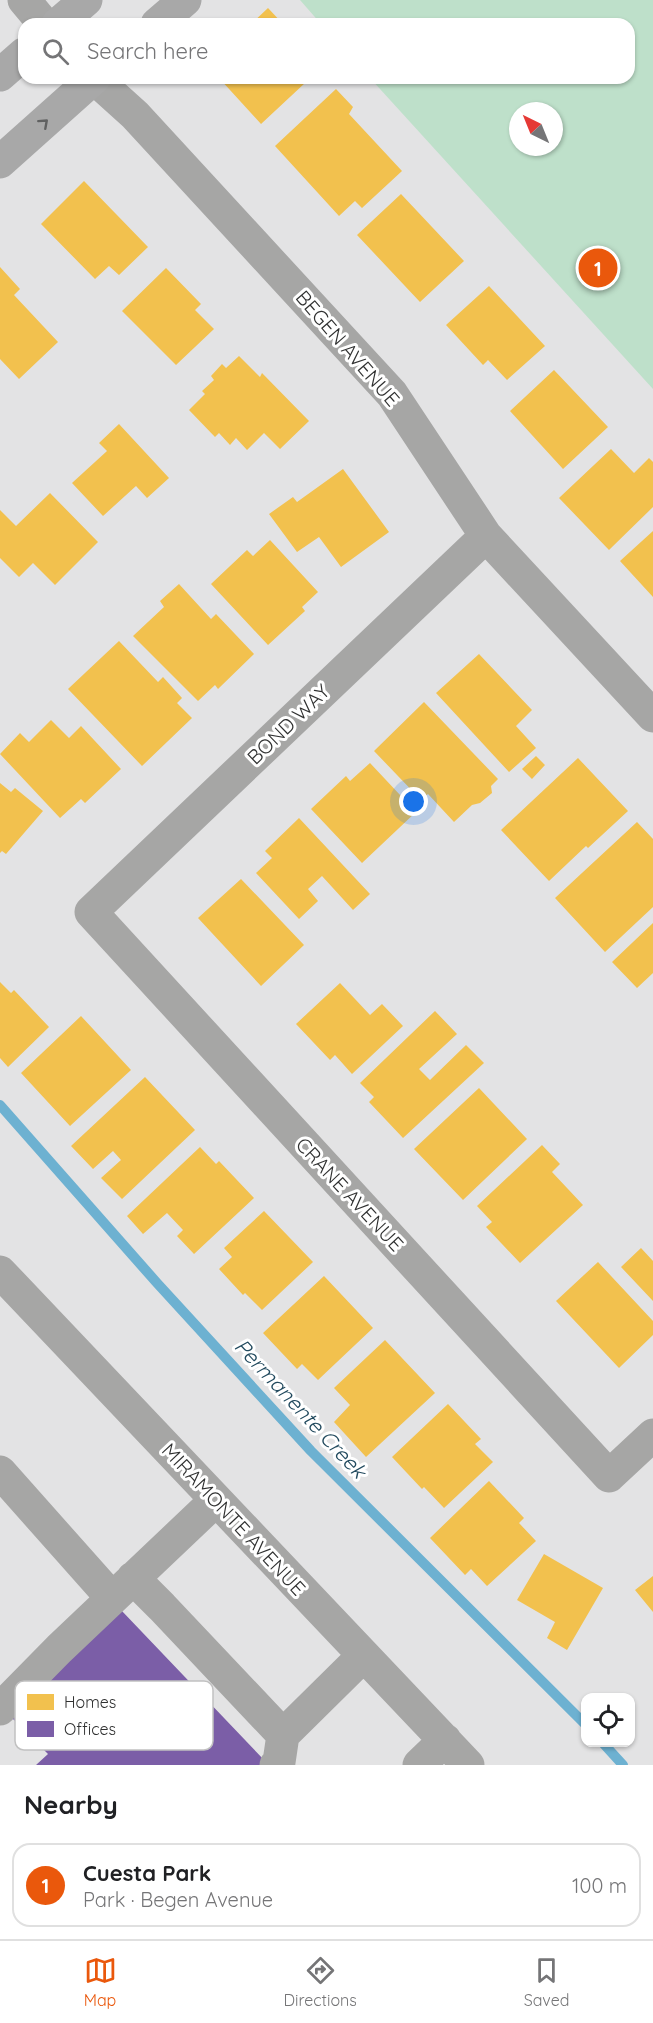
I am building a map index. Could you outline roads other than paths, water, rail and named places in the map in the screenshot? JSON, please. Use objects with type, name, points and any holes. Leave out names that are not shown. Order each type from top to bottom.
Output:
[{"type":"main road","points":[[65,18],[86,0]]},
{"type":"main road","points":[[164,18],[185,0]]},
{"type":"main road","points":[[0,75],[18,59]]},
{"type":"main road","points":[[0,162],[87,84]]},
{"type":"street","points":[[24,0],[39,18]]},
{"type":"street","name":"BEGEN AVENUE","points":[[101,84],[135,115],[392,394],[486,536],[653,716]]},
{"type":"street","name":"BOND WAY","points":[[91,912],[486,536]]},
{"type":"street","name":"CRANE AVENUE","points":[[91,912],[609,1476],[653,1436]]},
{"type":"street","name":"MIRAMONTE AVENUE","points":[[0,1272],[468,1765]]},
{"type":"street","points":[[0,1472],[123,1588],[162,1607],[280,1750],[363,1656]]},
{"type":"street","points":[[28,1681],[216,1500]]},
{"type":"street","points":[[0,1708],[15,1693]]},
{"type":"street","points":[[419,1765],[445,1740]]},
{"type":"waterway","name":"Permanente Creek","points":[[0,1105],[157,1283],[311,1451],[581,1720]]},
{"type":"waterway","name":"Permanente Creek","points":[[607,1747],[623,1765]]},
{"type":"place","name":"Cuesta Park","points":[[598,268]]}]
